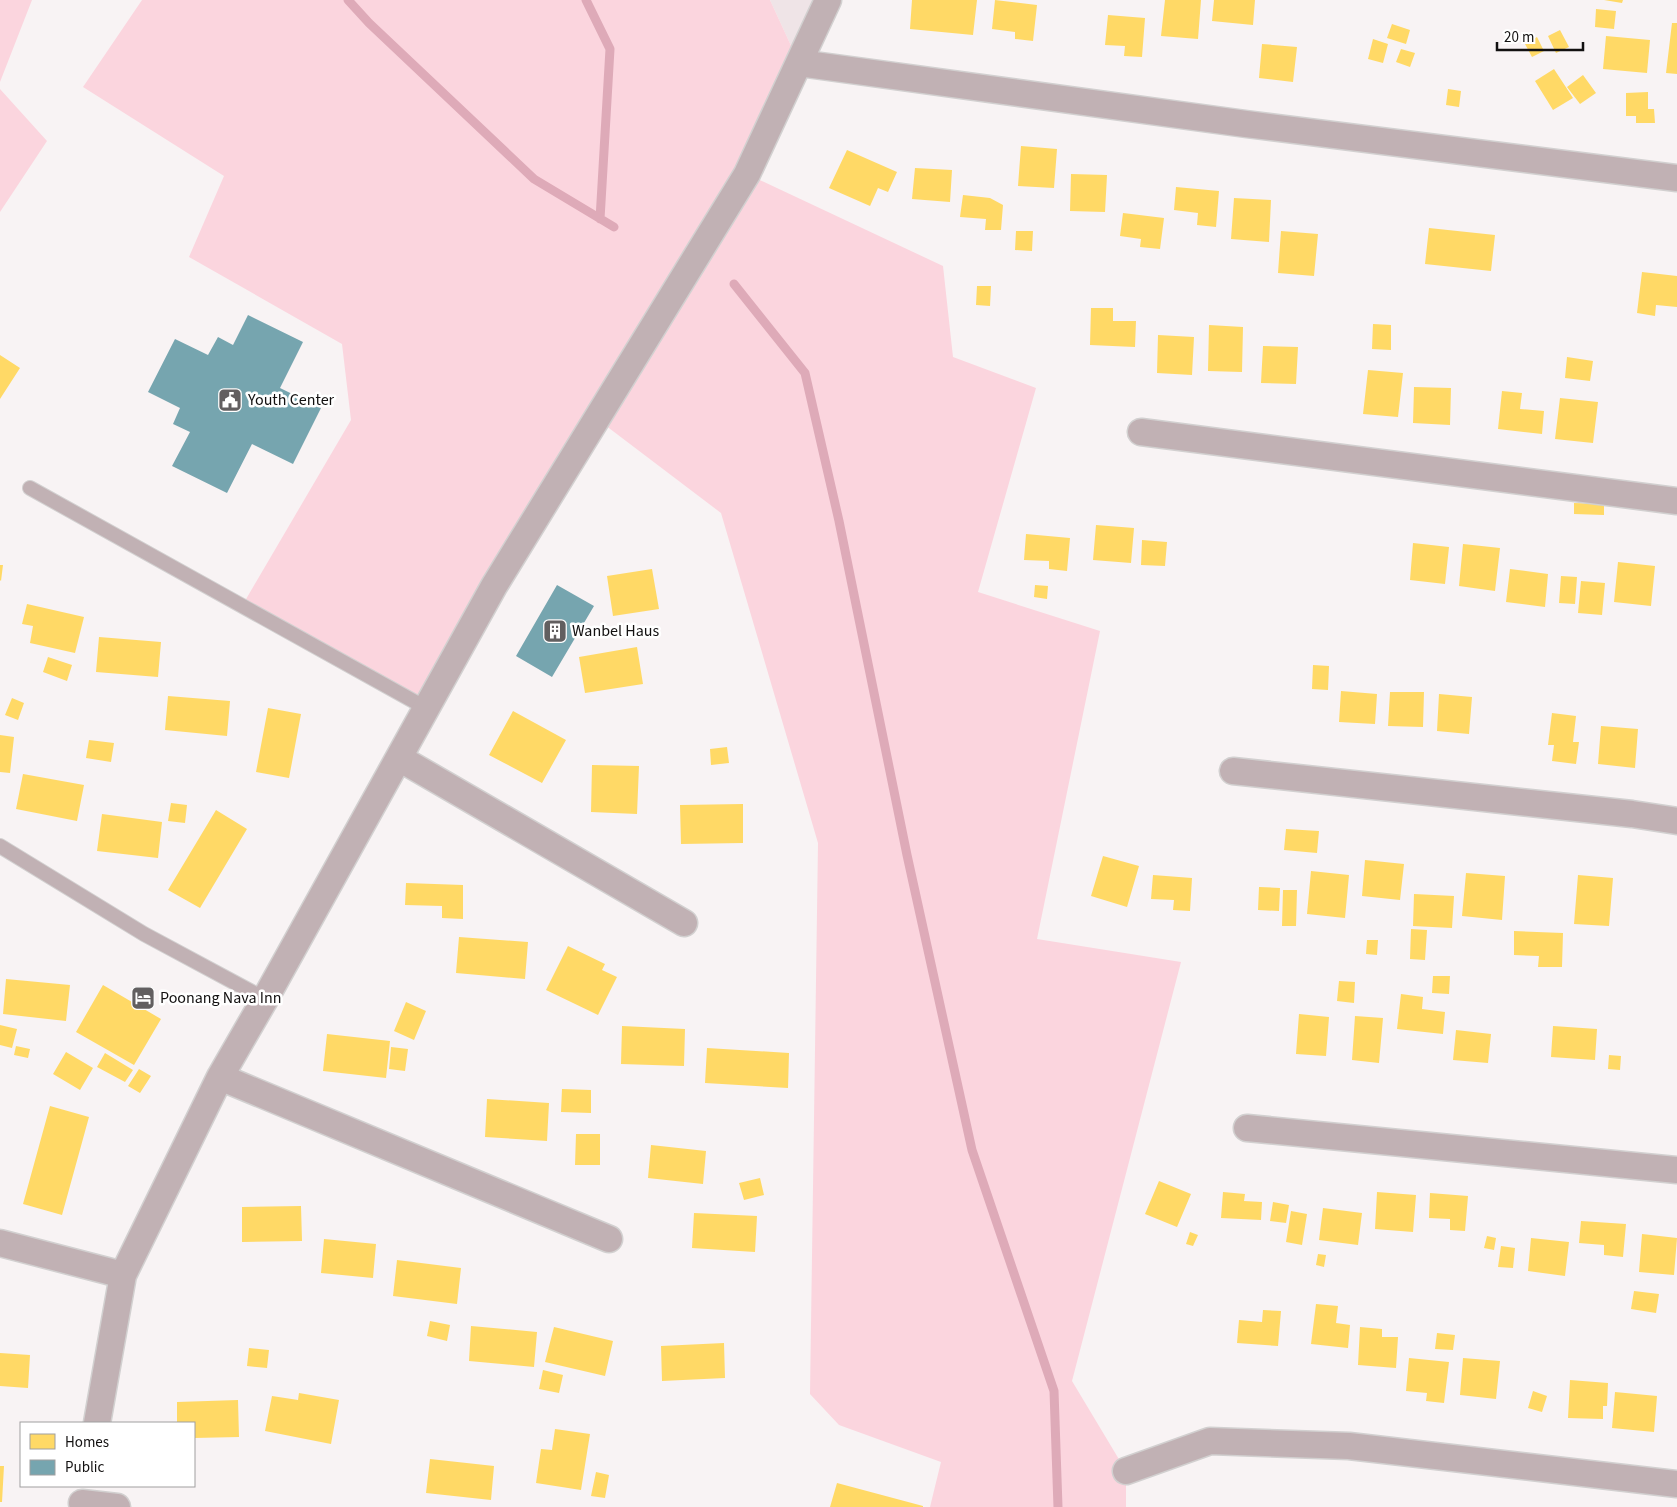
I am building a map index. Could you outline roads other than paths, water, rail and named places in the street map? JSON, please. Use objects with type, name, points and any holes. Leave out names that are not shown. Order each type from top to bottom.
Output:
[{"type":"street","points":[[97,1422],[123,1275],[220,1077],[494,586],[747,174],[828,0]]},
{"type":"street","points":[[799,63],[1246,124],[1677,178]]},
{"type":"street","points":[[1141,432],[1677,501]]},
{"type":"street","points":[[399,758],[684,923]]},
{"type":"street","points":[[1233,771],[1632,814],[1677,822]]},
{"type":"street","points":[[220,1077],[609,1239]]},
{"type":"street","points":[[1247,1128],[1677,1170]]},
{"type":"street","points":[[0,1243],[123,1275]]},
{"type":"street","points":[[1126,1471],[1210,1441],[1348,1446],[1677,1484]]},
{"type":"street","points":[[82,1498],[117,1507]]},
{"type":"lane","points":[[30,488],[426,708]]},
{"type":"lane","points":[[0,846],[144,934],[265,999]]},
{"type":"waterway","points":[[348,0],[369,23],[534,179],[614,227]]},
{"type":"waterway","points":[[586,0],[610,49],[600,219]]},
{"type":"waterway","points":[[734,284],[805,373],[839,521],[907,855],[972,1150],[1054,1391],[1058,1507]]},
{"type":"place","name":"Youth Center","points":[[230,400]]},
{"type":"place","name":"Wanbel Haus","points":[[555,631]]},
{"type":"place","name":"Poonang Nava Inn","points":[[143,998]]}]
